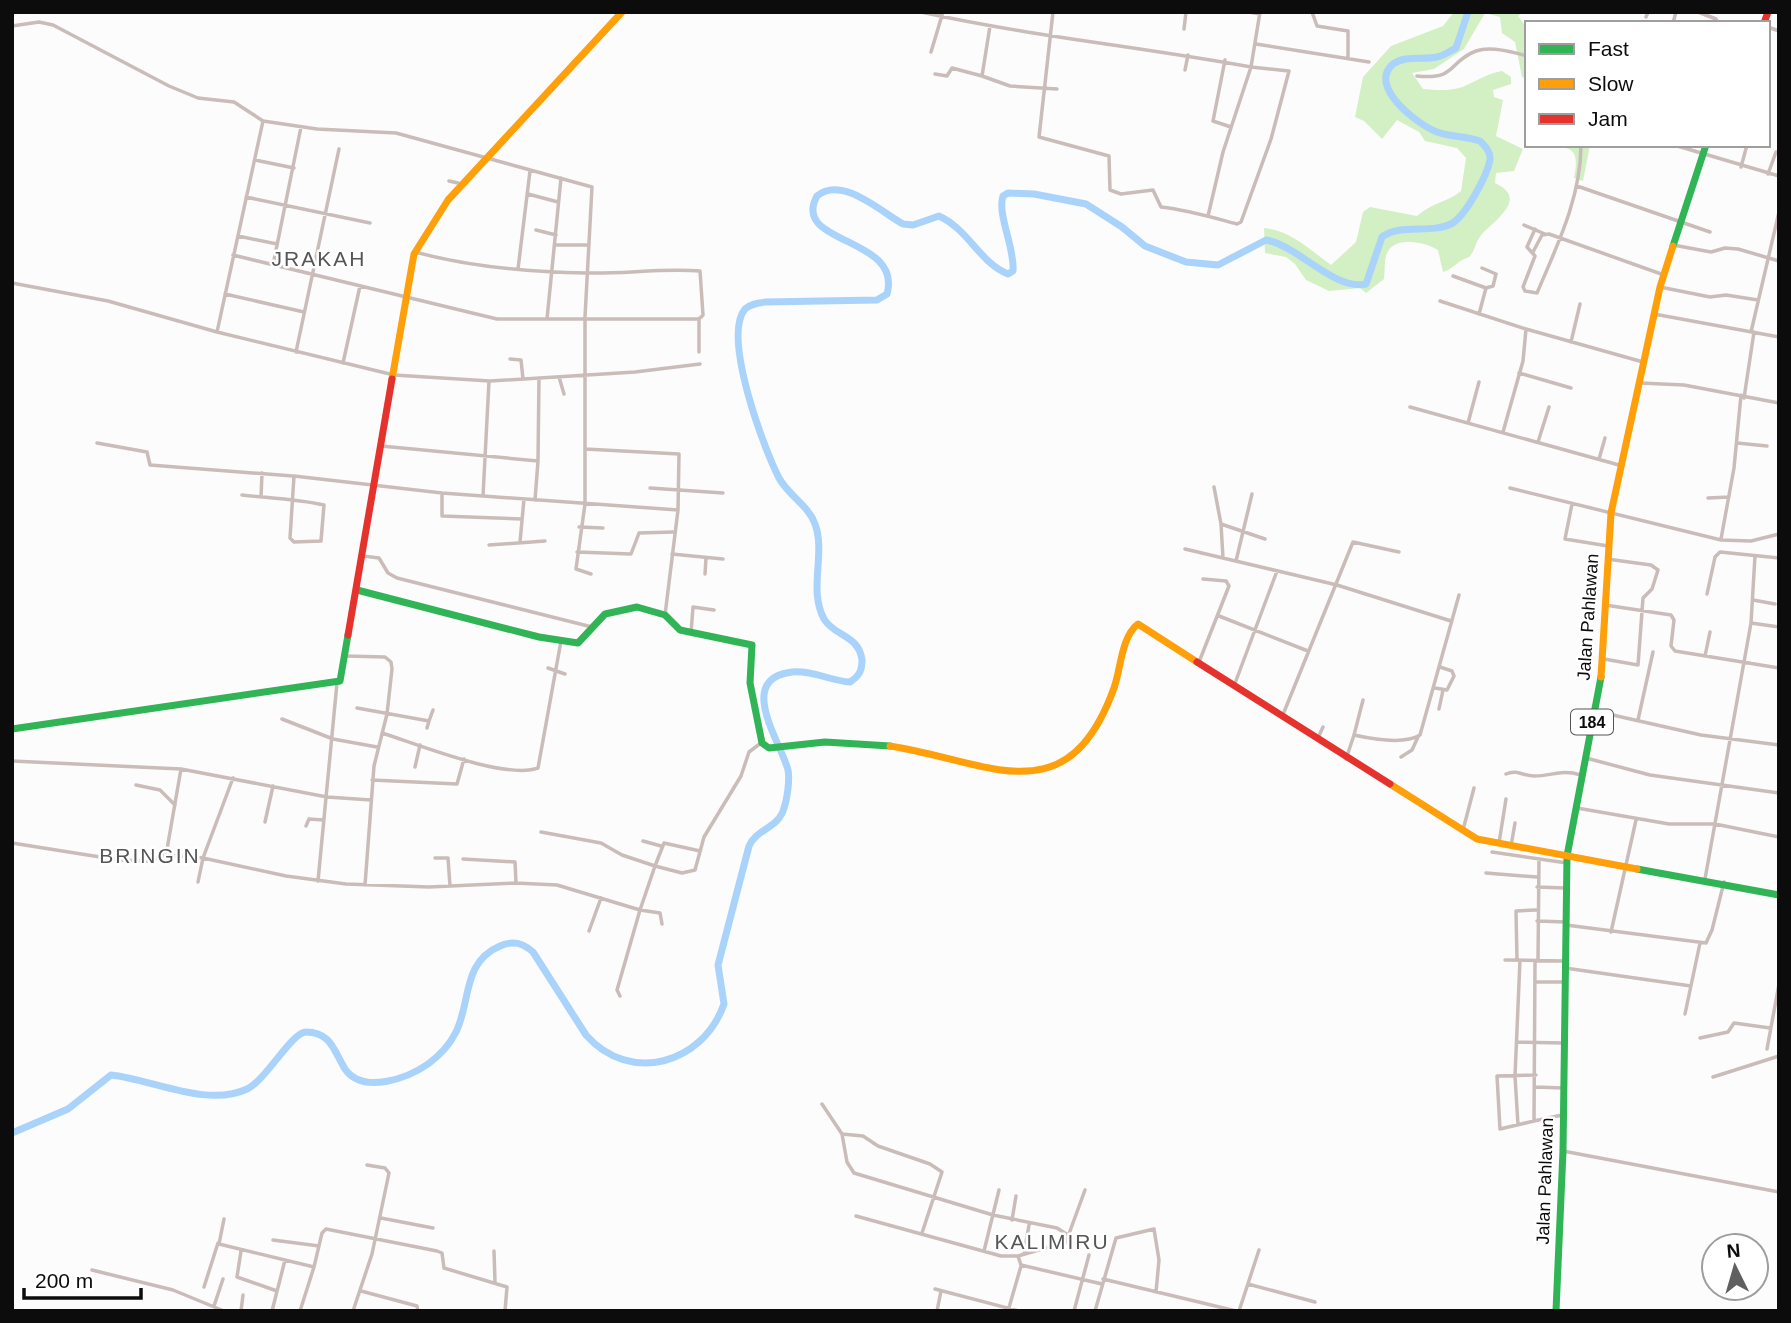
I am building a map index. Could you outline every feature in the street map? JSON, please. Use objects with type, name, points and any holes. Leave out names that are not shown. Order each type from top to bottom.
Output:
[{"type":"street","points":[[318,881],[337,683],[345,656],[357,590],[415,252],[440,210],[460,185],[622,12]]},
{"type":"street","points":[[921,12],[1051,37],[1289,71],[1282,100],[1241,222],[1182,208],[1161,207],[1153,190],[1121,194],[1111,191],[1109,156],[1039,137],[1044,86],[1051,37],[1054,12]]},
{"type":"street","points":[[1184,29],[1186,12]]},
{"type":"street","points":[[1208,216],[1256,44],[1260,13],[1249,12]]},
{"type":"street","points":[[1312,12],[1317,26],[1348,32],[1348,58]]},
{"type":"street","points":[[1698,12],[1717,21]]},
{"type":"street","points":[[931,52],[942,14]]},
{"type":"street","points":[[12,26],[39,22],[53,25],[169,86],[198,98],[234,102],[263,121],[301,128],[396,133],[594,188],[586,273],[585,505],[579,527],[577,552],[577,571],[591,573]]},
{"type":"street","points":[[982,76],[990,26]]},
{"type":"street","points":[[1256,44],[1369,62]]},
{"type":"street","points":[[1417,76],[1445,75],[1477,51],[1499,50],[1525,56]]},
{"type":"street","points":[[1185,70],[1188,55]]},
{"type":"street","points":[[1225,61],[1213,121],[1231,127]]},
{"type":"street","points":[[935,74],[947,76],[953,68],[1010,86],[1044,86],[1057,89]]},
{"type":"street","points":[[216,332],[263,121]]},
{"type":"street","points":[[273,265],[301,128]]},
{"type":"street","points":[[1535,229],[1527,247],[1535,258],[1523,289],[1537,293],[1577,186],[1581,147]]},
{"type":"street","points":[[1679,147],[1779,176]]},
{"type":"street","name":"Jalan Pahlawan","points":[[1556,1311],[1563,1151],[1567,860],[1574,807],[1604,659],[1604,605],[1611,513],[1619,465],[1660,287],[1705,147]]},
{"type":"street","points":[[1741,167],[1746,147]]},
{"type":"street","points":[[296,352],[339,149]]},
{"type":"street","points":[[1768,174],[1776,152]]},
{"type":"street","points":[[254,160],[294,168]]},
{"type":"street","points":[[518,269],[530,172]]},
{"type":"street","points":[[547,319],[561,178]]},
{"type":"street","points":[[449,181],[460,185]]},
{"type":"street","points":[[1577,186],[1710,232]]},
{"type":"street","points":[[528,194],[558,202]]},
{"type":"street","points":[[246,197],[370,223]]},
{"type":"street","points":[[1721,540],[1753,332],[1779,212]]},
{"type":"street","points":[[1524,225],[1664,275]]},
{"type":"street","points":[[536,230],[556,235]]},
{"type":"street","points":[[1533,252],[1545,234]]},
{"type":"street","points":[[238,236],[277,244]]},
{"type":"street","points":[[555,245],[588,245]]},
{"type":"street","points":[[1673,245],[1711,252],[1738,248],[1779,261]]},
{"type":"street","points":[[415,252],[454,262],[518,269],[586,273],[700,271],[703,315],[699,318],[699,352]]},
{"type":"street","points":[[233,255],[497,319],[699,318]]},
{"type":"street","points":[[1452,276],[1486,288],[1493,286],[1496,274],[1482,268]]},
{"type":"street","points":[[12,283],[108,301],[216,332],[394,375],[489,381],[700,364]]},
{"type":"street","points":[[343,363],[360,285]]},
{"type":"street","points":[[1660,287],[1710,298],[1727,295],[1759,300]]},
{"type":"street","points":[[1479,314],[1486,288]]},
{"type":"street","points":[[225,293],[304,312]]},
{"type":"street","points":[[1440,301],[1643,362]]},
{"type":"street","points":[[1571,342],[1580,304]]},
{"type":"street","points":[[1654,314],[1779,337]]},
{"type":"street","points":[[1503,432],[1519,373],[1526,329]]},
{"type":"street","points":[[510,359],[521,360],[523,379]]},
{"type":"street","points":[[1519,373],[1571,388]]},
{"type":"street","points":[[559,377],[564,394]]},
{"type":"street","points":[[535,500],[541,414],[539,378]]},
{"type":"street","points":[[483,496],[489,381]]},
{"type":"street","points":[[1468,423],[1479,382]]},
{"type":"street","points":[[1640,383],[1684,385],[1778,402]]},
{"type":"street","points":[[1409,407],[1619,465]]},
{"type":"street","points":[[1538,442],[1549,407]]},
{"type":"street","points":[[1599,459],[1605,438]]},
{"type":"street","points":[[97,443],[147,452],[150,465],[374,483],[442,493],[678,510]]},
{"type":"street","points":[[1737,443],[1767,446]]},
{"type":"street","points":[[381,446],[538,461]]},
{"type":"street","points":[[585,449],[677,452],[680,456],[680,489],[665,614]]},
{"type":"street","points":[[261,497],[262,473]]},
{"type":"street","points":[[242,495],[261,497],[292,501],[324,505],[321,541],[291,540],[292,501],[294,476]]},
{"type":"street","points":[[1214,487],[1221,524],[1223,558]]},
{"type":"street","points":[[650,488],[723,493]]},
{"type":"street","points":[[1510,488],[1721,540],[1751,541],[1779,534]]},
{"type":"street","points":[[442,493],[440,513],[443,516],[522,519]]},
{"type":"street","points":[[1236,561],[1252,494]]},
{"type":"street","points":[[1708,498],[1729,497]]},
{"type":"street","points":[[520,542],[524,499]]},
{"type":"street","points":[[1572,504],[1565,538],[1608,546]]},
{"type":"street","points":[[1221,524],[1265,539]]},
{"type":"street","points":[[579,527],[603,528]]},
{"type":"street","points":[[577,552],[631,554],[639,533],[673,532]]},
{"type":"street","points":[[489,545],[545,541]]},
{"type":"street","points":[[1282,717],[1354,541],[1399,552]]},
{"type":"street","points":[[1185,549],[1337,585],[1451,621]]},
{"type":"street","points":[[1707,594],[1717,554],[1725,551],[1779,558]]},
{"type":"street","points":[[671,554],[723,559]]},
{"type":"street","points":[[363,556],[379,558],[387,573],[397,578],[592,627]]},
{"type":"street","points":[[1705,879],[1728,738],[1751,623],[1755,556]]},
{"type":"street","points":[[705,574],[706,558]]},
{"type":"street","points":[[1604,659],[1638,665],[1643,598],[1653,589],[1658,568],[1607,559]]},
{"type":"street","points":[[1234,686],[1257,631],[1277,571]]},
{"type":"street","points":[[1198,664],[1219,616],[1228,583],[1203,579]]},
{"type":"street","points":[[357,590],[561,641],[580,642],[601,617],[620,609],[637,607],[665,614],[676,627],[691,633],[752,646],[750,682],[762,743],[771,748],[788,743],[881,744],[1016,772],[1034,772],[1060,765],[1093,730],[1112,698],[1134,626],[1141,625],[1317,740],[1484,842],[1499,843],[1567,860]]},
{"type":"street","points":[[1401,757],[1412,750],[1418,737],[1435,687],[1459,595]]},
{"type":"street","points":[[1752,600],[1774,604]]},
{"type":"street","points":[[1604,605],[1644,609],[1674,618],[1673,651],[1779,668]]},
{"type":"street","points":[[691,633],[693,607],[714,610]]},
{"type":"street","points":[[1219,616],[1308,651]]},
{"type":"street","points":[[1751,623],[1779,627]]},
{"type":"street","points":[[1705,656],[1710,632]]},
{"type":"street","points":[[382,733],[464,760],[513,770],[538,768],[561,641]]},
{"type":"street","points":[[1638,720],[1653,652]]},
{"type":"street","points":[[345,656],[385,657],[391,662],[387,714],[372,780],[365,885]]},
{"type":"street","points":[[1435,687],[1449,689],[1454,674],[1440,667]]},
{"type":"street","points":[[548,668],[565,674]]},
{"type":"street","points":[[12,729],[337,683]]},
{"type":"street","points":[[1438,709],[1443,690]]},
{"type":"street","points":[[1346,758],[1363,700]]},
{"type":"street","points":[[357,708],[429,721]]},
{"type":"street","points":[[427,728],[433,710]]},
{"type":"street","points":[[1595,710],[1728,738],[1779,745]]},
{"type":"street","points":[[282,719],[333,739],[378,747]]},
{"type":"street","points":[[1317,740],[1323,727]]},
{"type":"street","points":[[1354,735],[1388,740],[1418,737]]},
{"type":"street","points":[[541,832],[601,843],[622,855],[654,866],[691,873],[706,834],[741,776],[749,752],[762,743]]},
{"type":"street","points":[[415,767],[419,745]]},
{"type":"street","points":[[1584,757],[1650,775],[1779,793]]},
{"type":"street","points":[[372,780],[457,784],[464,760]]},
{"type":"street","points":[[12,761],[181,769],[327,797],[371,800]]},
{"type":"street","points":[[166,855],[181,769]]},
{"type":"street","points":[[1506,775],[1512,771],[1536,776],[1562,771],[1581,775]]},
{"type":"street","points":[[198,882],[203,858],[233,778]]},
{"type":"street","points":[[136,785],[160,790],[176,806]]},
{"type":"street","points":[[265,822],[273,786]]},
{"type":"street","points":[[1463,830],[1474,788]]},
{"type":"street","points":[[1499,843],[1506,799]]},
{"type":"street","points":[[1574,807],[1636,820],[1675,825],[1715,824],[1779,837]]},
{"type":"street","points":[[306,826],[309,819],[324,820]]},
{"type":"street","points":[[1611,932],[1636,820]]},
{"type":"street","points":[[1511,846],[1515,823]]},
{"type":"street","points":[[642,841],[662,846],[676,844],[700,851]]},
{"type":"street","points":[[12,843],[127,861],[148,861],[166,855],[203,858],[318,881],[365,885],[556,885],[640,910],[660,913],[662,924]]},
{"type":"street","points":[[620,996],[617,989],[662,846]]},
{"type":"street","points":[[1492,852],[1539,859],[1625,865],[1779,895]]},
{"type":"street","points":[[435,858],[448,858],[450,886]]},
{"type":"street","points":[[463,859],[515,862],[516,883]]},
{"type":"street","points":[[1534,1121],[1539,859]]},
{"type":"street","points":[[1486,873],[1537,877]]},
{"type":"street","points":[[1537,921],[1700,943],[1709,939],[1724,883]]},
{"type":"street","points":[[1537,887],[1566,888]]},
{"type":"street","points":[[589,932],[601,898]]},
{"type":"street","points":[[1518,1125],[1516,1076],[1519,960],[1516,911],[1536,910]]},
{"type":"street","points":[[1685,1014],[1700,943]]},
{"type":"street","points":[[1505,960],[1565,965],[1690,986]]},
{"type":"street","points":[[1535,982],[1565,982]]},
{"type":"street","points":[[1767,1049],[1779,984]]},
{"type":"street","points":[[1700,1038],[1728,1032],[1734,1023],[1770,1028]]},
{"type":"street","points":[[1517,1042],[1564,1043]]},
{"type":"street","points":[[1713,1077],[1779,1056]]},
{"type":"street","points":[[1536,1075],[1497,1075],[1500,1129],[1563,1115]]},
{"type":"street","points":[[1535,1087],[1563,1088]]},
{"type":"street","points":[[822,1104],[842,1134],[843,1151],[852,1171],[993,1215],[1029,1225],[1057,1228],[1068,1235]]},
{"type":"street","points":[[842,1134],[863,1136],[883,1149],[939,1168],[942,1179],[922,1233]]},
{"type":"street","points":[[1563,1151],[1779,1192]]},
{"type":"street","points":[[353,1311],[376,1238],[389,1172],[367,1165]]},
{"type":"street","points":[[984,1251],[999,1190]]},
{"type":"street","points":[[856,1216],[1001,1256],[1018,1256],[1065,1243],[1085,1190]]},
{"type":"street","points":[[1012,1220],[1016,1196]]},
{"type":"street","points":[[381,1218],[433,1228]]},
{"type":"street","points":[[204,1287],[224,1219]]},
{"type":"street","points":[[1024,1254],[1029,1225]]},
{"type":"street","points":[[1095,1311],[1116,1238],[1150,1228],[1154,1229],[1159,1260],[1156,1292]]},
{"type":"street","points":[[300,1311],[314,1268],[318,1245],[326,1229],[440,1252],[444,1268],[495,1282],[508,1289],[505,1311]]},
{"type":"street","points":[[273,1240],[318,1245]]},
{"type":"street","points":[[219,1242],[241,1251],[314,1268]]},
{"type":"street","points":[[1021,1265],[1238,1311],[1259,1250]]},
{"type":"street","points":[[241,1251],[237,1277],[277,1291]]},
{"type":"street","points":[[494,1251],[495,1282]]},
{"type":"street","points":[[1074,1311],[1089,1255]]},
{"type":"street","points":[[1008,1309],[1021,1265],[1018,1256]]},
{"type":"street","points":[[272,1311],[285,1261]]},
{"type":"street","points":[[92,1270],[173,1290],[224,1311]]},
{"type":"street","points":[[214,1306],[223,1279]]},
{"type":"street","points":[[1248,1284],[1315,1302]]},
{"type":"street","points":[[935,1290],[1019,1311]]},
{"type":"street","points":[[360,1291],[418,1306],[418,1311]]},
{"type":"street","points":[[937,1311],[942,1291]]},
{"type":"street","points":[[241,1311],[243,1295]]},
{"type":"green space","points":[[1454,12],[1524,12],[1518,16],[1525,25],[1525,78],[1522,77],[1515,42],[1502,33],[1500,17],[1485,13],[1464,49],[1434,69],[1412,73],[1423,89],[1435,90],[1463,87],[1502,71],[1511,77],[1511,84],[1493,90],[1494,97],[1503,100],[1496,136],[1523,149],[1514,171],[1496,173],[1495,183],[1510,197],[1509,204],[1479,238],[1471,255],[1443,272],[1438,250],[1425,244],[1402,242],[1389,249],[1384,279],[1366,293],[1360,288],[1329,291],[1306,280],[1295,264],[1286,257],[1265,253],[1264,228],[1291,237],[1331,265],[1356,242],[1363,212],[1370,207],[1417,216],[1461,191],[1466,158],[1457,148],[1425,141],[1419,132],[1397,120],[1382,139],[1364,121],[1355,117],[1363,77],[1391,46],[1443,26]]},
{"type":"green space","points":[[1562,147],[1590,147],[1583,181],[1574,178],[1575,155]]},
{"type":"waterway","points":[[12,1133],[68,1109],[111,1075],[197,1094],[231,1094],[247,1089],[300,1034],[306,1032],[321,1035],[326,1039],[353,1077],[374,1083],[398,1079],[428,1064],[440,1054],[456,1032],[469,984],[479,962],[488,953],[509,943],[525,946],[533,952],[586,1035],[604,1050],[623,1060],[643,1063],[664,1061],[683,1053],[700,1041],[714,1025],[724,1004],[718,965],[749,846],[752,840],[777,820],[786,800],[788,770],[766,713],[766,686],[775,677],[792,672],[850,682],[858,675],[862,660],[852,641],[829,625],[819,608],[819,547],[815,524],[783,484],[772,464],[748,393],[738,343],[739,323],[745,309],[754,304],[877,300],[887,294],[887,275],[879,261],[819,224],[813,212],[817,196],[827,191],[849,192],[903,224],[913,225],[939,216],[958,229],[998,269],[1008,274],[1013,271],[1013,262],[1002,212],[1003,196],[1008,193],[1034,194],[1086,204],[1122,227],[1145,246],[1186,262],[1218,265],[1266,240],[1291,250],[1342,281],[1366,284],[1382,237],[1397,230],[1451,224],[1469,205],[1488,167],[1490,154],[1480,141],[1442,134],[1418,122],[1398,104],[1386,83],[1387,73],[1398,61],[1437,57],[1456,48],[1468,12]]},
{"type":"traffic: fast","points":[[1673,246],[1705,147]]},
{"type":"traffic: fast","points":[[357,590],[539,637],[578,643],[605,614],[637,607],[665,615],[680,630],[752,645],[750,683],[762,743],[769,748],[825,742],[890,746]]},
{"type":"traffic: fast","points":[[12,729],[340,681],[348,635]]},
{"type":"traffic: fast","points":[[1556,1311],[1563,1151],[1567,856],[1601,677]]},
{"type":"traffic: fast","points":[[1637,869],[1779,895]]},
{"type":"traffic: slow","points":[[392,379],[414,254],[448,200],[622,12]]},
{"type":"traffic: slow","points":[[1601,677],[1611,513],[1660,287],[1673,246]]},
{"type":"traffic: slow","points":[[890,746],[992,769],[1021,771],[1048,767],[1073,754],[1095,728],[1114,688],[1128,637],[1138,624],[1197,662]]},
{"type":"traffic: slow","points":[[1390,784],[1477,839],[1637,869]]},
{"type":"traffic: jam","points":[[1765,21],[1768,12]]},
{"type":"traffic: jam","points":[[348,635],[392,379]]},
{"type":"traffic: jam","points":[[1197,662],[1390,784]]},
{"type":"district","name":"JRAKAH","points":[[319,259]]},
{"type":"district","name":"BRINGIN","points":[[150,856]]},
{"type":"district","name":"KALIMIRU","points":[[1052,1242]]}]
